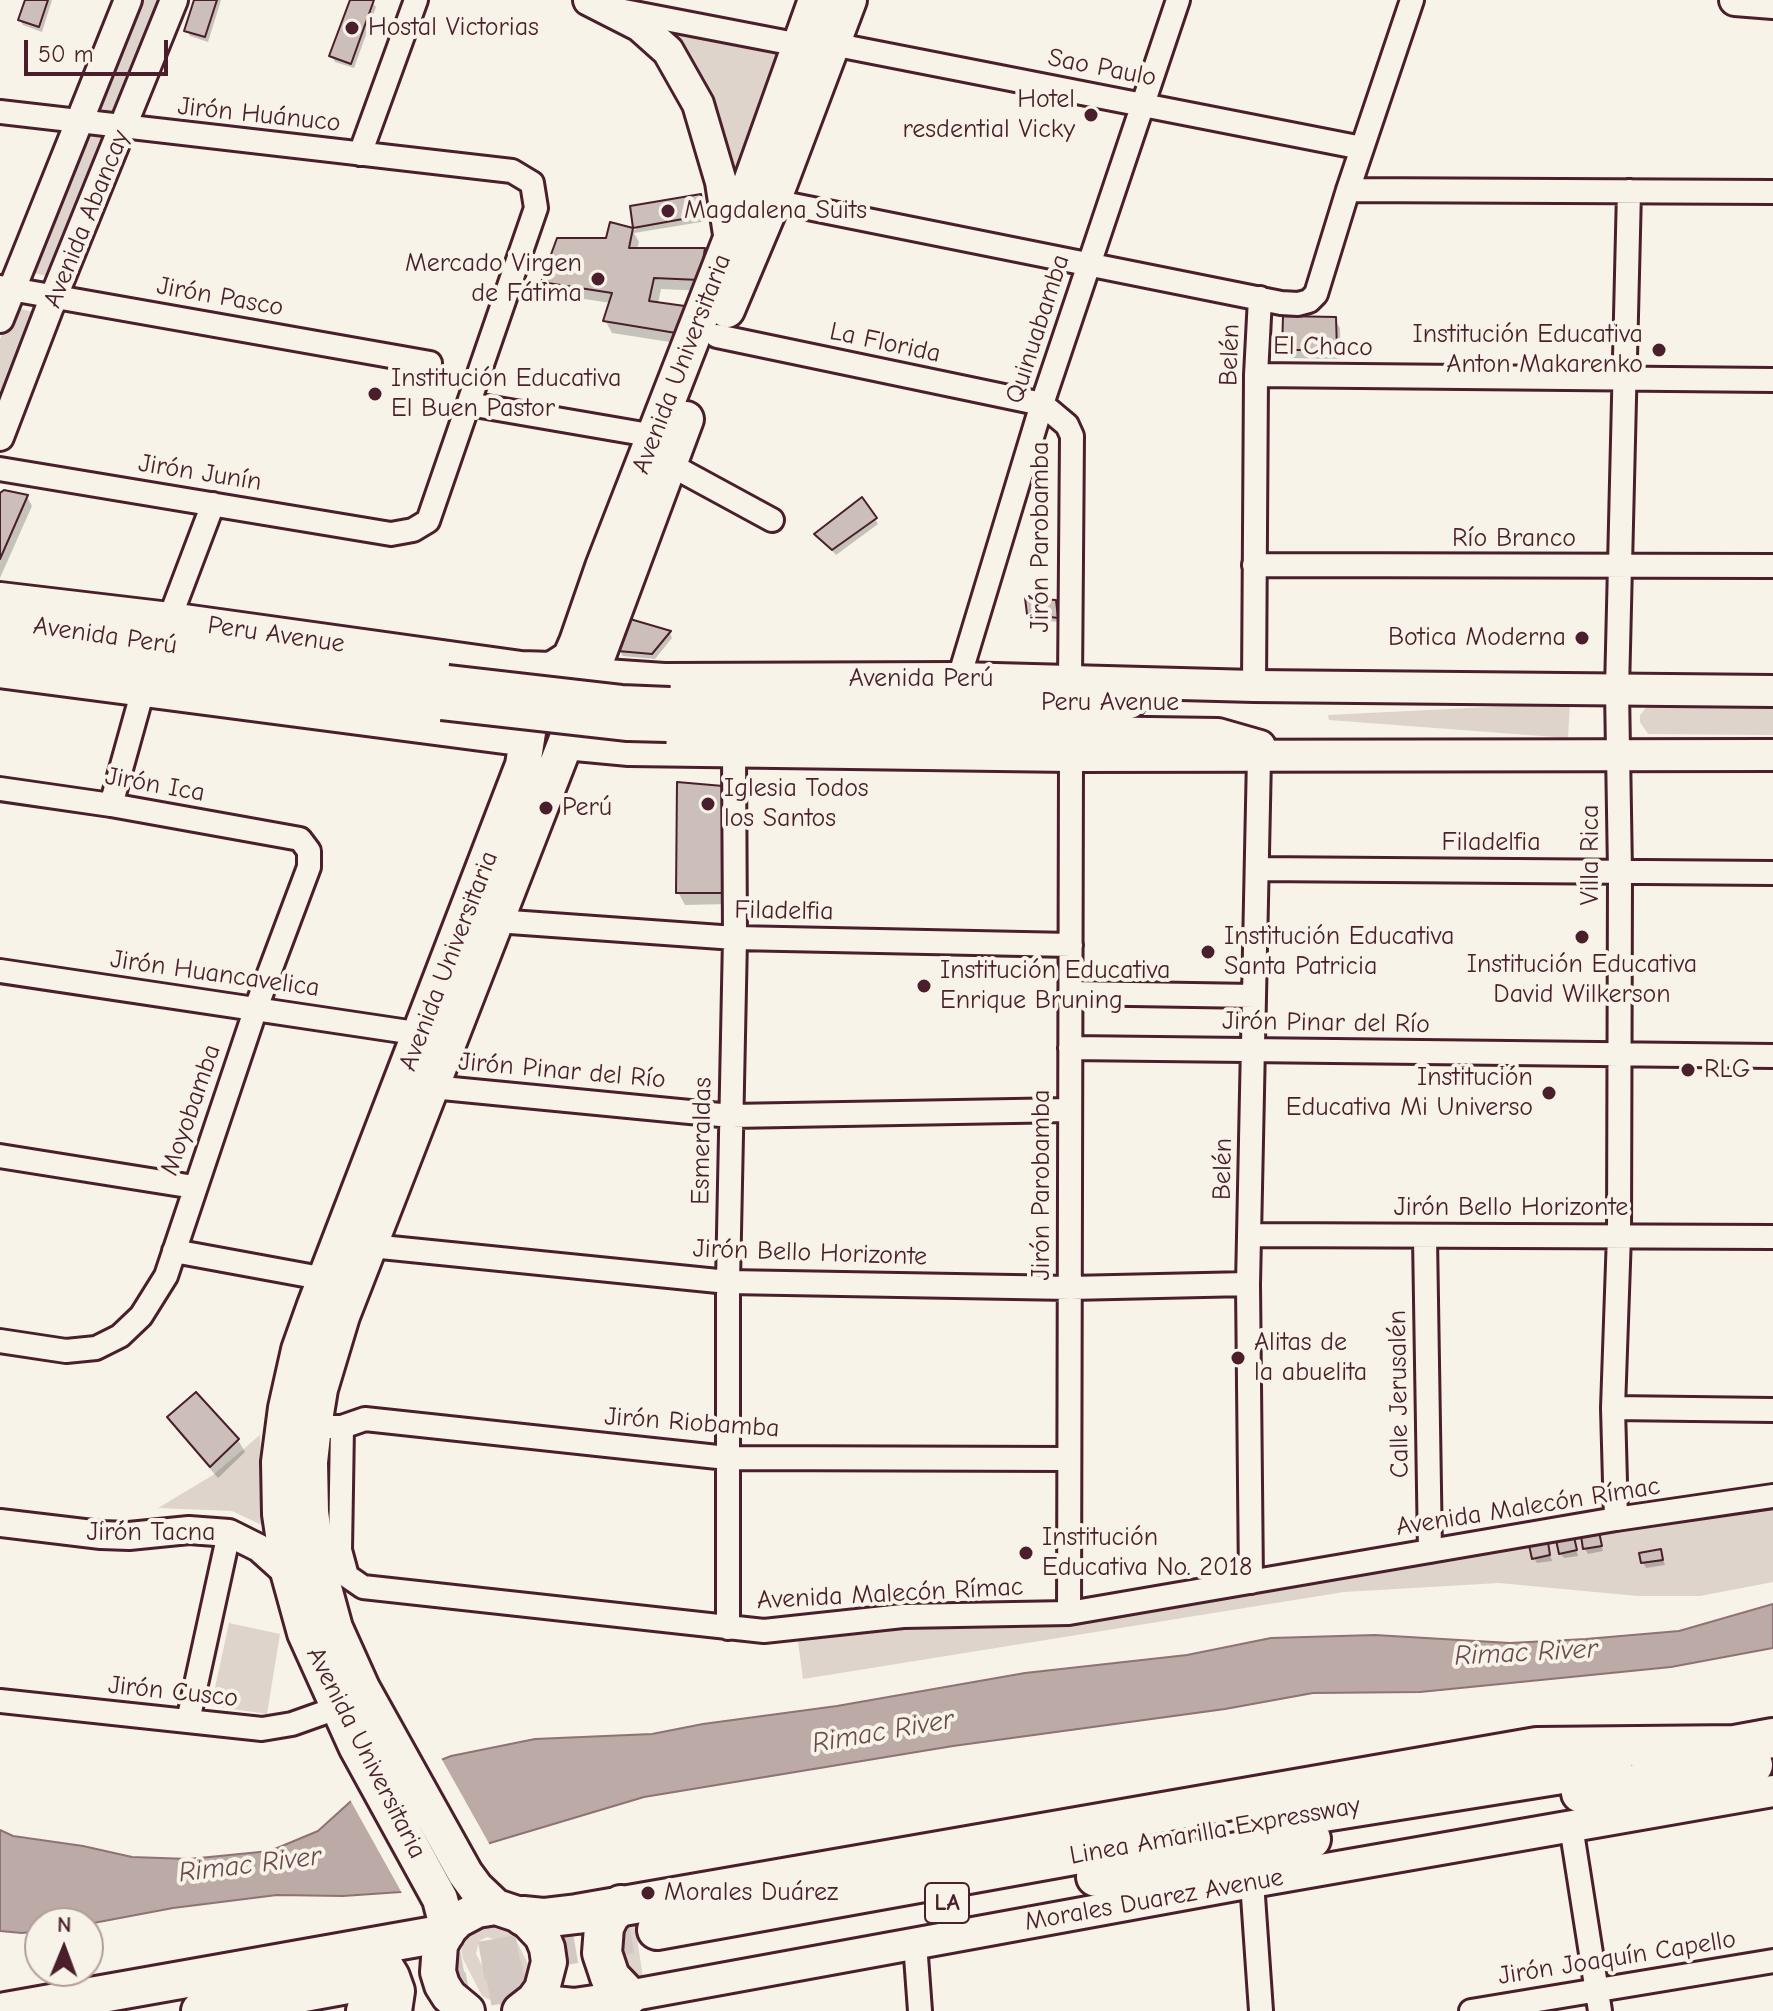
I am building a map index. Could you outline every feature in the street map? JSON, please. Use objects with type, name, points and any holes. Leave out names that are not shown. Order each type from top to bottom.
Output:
[{"type":"highway","points":[[510,1912],[543,1918],[1537,1747],[1756,1742]]},
{"type":"highway","name":"Linea Amarilla Expressway","points":[[1756,1742],[1231,1827],[659,1942],[1773,1761]]},
{"type":"highway","points":[[621,1905],[610,1915],[604,1927],[602,1953],[610,1977],[628,1996]]},
{"type":"highway","points":[[201,2011],[373,1992],[447,1932]]},
{"type":"highway","points":[[6,2011],[373,1992]]},
{"type":"main road","name":"Avenida Universitaria","points":[[447,1932],[446,1916],[435,1889],[356,1746],[305,1633],[289,1575],[280,1514],[279,1462],[286,1408],[299,1350],[523,765],[533,700],[542,679],[570,658],[662,450],[717,336],[773,201],[816,45],[816,0]]},
{"type":"main road","name":"Avenida Universitaria","points":[[528,2006],[542,1989],[549,1962],[542,1936],[476,1888],[465,1873],[362,1688],[335,1628],[318,1566],[311,1512],[310,1462],[328,1427],[328,1355],[591,674],[730,241],[816,45],[849,0]]},
{"type":"main road","points":[[1735,0],[1773,3]]},
{"type":"main road","points":[[599,4],[640,26],[668,51],[698,104],[721,182],[730,241]]},
{"type":"main road","name":"Peru Avenue","points":[[0,600],[521,669],[553,670]]},
{"type":"main road","name":"Avenida Perú","points":[[0,622],[628,725],[669,714]]},
{"type":"main road","name":"Peru Avenue","points":[[0,646],[445,693]]},
{"type":"main road","points":[[0,670],[527,739]]},
{"type":"main road","name":"Avenida Perú","points":[[591,674],[664,679],[959,678],[1254,686],[1539,689]]},
{"type":"main road","name":"Peru Avenue","points":[[669,714],[1327,703],[1539,689],[1773,691]]},
{"type":"main road","name":"Peru Avenue","points":[[669,714],[1218,734],[1301,758],[1619,755]]},
{"type":"main road","points":[[565,744],[629,750],[734,752],[1301,758]]},
{"type":"main road","points":[[1619,755],[1773,755]]},
{"type":"main road","name":"Morales Duarez Avenue","points":[[528,2006],[574,2004],[628,1996],[1773,1791]]},
{"type":"main road","points":[[467,2011],[449,1996],[438,1972],[437,1959],[447,1932],[469,1913],[510,1912]]},
{"type":"street","name":"Avenida Abancay","points":[[0,319],[6,288],[81,122],[128,0]]},
{"type":"street","name":"Avenida Abancay","points":[[0,437],[174,0]]},
{"type":"street","points":[[360,154],[416,0]]},
{"type":"street","points":[[647,0],[673,20]]},
{"type":"street","name":"Quinuabamba","points":[[959,678],[1042,404],[1178,0]]},
{"type":"street","name":"Belén","points":[[1254,686],[1256,375],[1260,298],[1298,304],[1309,301],[1316,294],[1412,0]]},
{"type":"street","name":"Sao Paulo","points":[[599,4],[1144,104],[1362,148]]},
{"type":"street","name":"Jirón Huánuco","points":[[0,112],[512,171],[532,183],[536,208],[469,404]]},
{"type":"street","points":[[1348,190],[1773,192]]},
{"type":"street","name":"Villa Rica","points":[[1616,1519],[1613,1408],[1619,1235],[1620,872],[1617,690],[1629,191]]},
{"type":"street","name":"El Chaco","points":[[773,201],[1260,298]]},
{"type":"street","name":"Jirón Pasco","points":[[6,288],[430,363]]},
{"type":"street","name":"La Florida","points":[[717,336],[1042,404]]},
{"type":"street","name":"El Chaco","points":[[1256,375],[1773,380]]},
{"type":"street","points":[[469,404],[662,450],[772,520]]},
{"type":"street","name":"Jirón Junín","points":[[0,469],[391,534],[413,530],[428,521],[469,404]]},
{"type":"street","name":"Jirón Parobamba","points":[[1042,404],[1067,425],[1072,436],[1070,681]]},
{"type":"street","points":[[169,620],[213,504]]},
{"type":"street","name":"Río Branco","points":[[1254,565],[1773,566]]},
{"type":"street","points":[[111,805],[143,690]]},
{"type":"street","name":"Esmeraldas","points":[[728,1628],[734,752]]},
{"type":"street","name":"Jirón Parobamba","points":[[1069,1613],[1071,756]]},
{"type":"street","name":"Belén","points":[[1251,1582],[1248,1284],[1259,757]]},
{"type":"street","name":"Jirón Ica","points":[[0,789],[111,805],[300,839]]},
{"type":"street","name":"Moyobamba","points":[[0,1341],[66,1351],[96,1348],[120,1336],[141,1316],[166,1276],[256,1008],[309,867],[309,851],[300,839]]},
{"type":"street","name":"Filadelfia","points":[[1257,869],[1773,873]]},
{"type":"street","name":"Filadelfia","points":[[496,921],[735,938],[1071,945]]},
{"type":"street","name":"Jirón Huancavelica","points":[[0,971],[422,1034]]},
{"type":"street","points":[[1070,993],[1254,996]]},
{"type":"street","name":"Jirón Pinar del Río","points":[[1070,1048],[1773,1056]]},
{"type":"street","name":"Jirón Pinar del Río","points":[[432,1087],[731,1116],[1070,1110]]},
{"type":"street","points":[[0,1156],[194,1187]]},
{"type":"street","name":"Jirón Bello Horizonte","points":[[1249,1235],[1773,1237]]},
{"type":"street","name":"Calle Jerusalén","points":[[1425,1237],[1430,1551]]},
{"type":"street","name":"Jirón Bello Horizonte","points":[[371,1246],[728,1282],[1070,1288],[1248,1284]]},
{"type":"street","points":[[174,1251],[326,1279]]},
{"type":"street","points":[[1613,1408],[1773,1410]]},
{"type":"street","name":"Jirón Riobamba","points":[[328,1427],[365,1419],[727,1458],[1069,1459]]},
{"type":"street","name":"Avenida Malecón Rímac","points":[[328,1427],[340,1550],[347,1576],[363,1587],[764,1631],[903,1616],[1069,1613],[1616,1519],[1773,1496]]},
{"type":"street","name":"Jirón Tacna","points":[[0,1523],[101,1535],[129,1536],[189,1530],[229,1533],[259,1548],[289,1575]]},
{"type":"street","points":[[188,1721],[229,1533]]},
{"type":"street","name":"Jirón Cusco","points":[[0,1701],[262,1729],[292,1724],[337,1708]]},
{"type":"street","points":[[1571,1826],[1598,2000]]},
{"type":"street","points":[[1252,1882],[1261,2011]]},
{"type":"street","points":[[915,1943],[920,2011]]},
{"type":"street","name":"Jirón Joaquín Capello","points":[[1471,2011],[1598,2000],[1773,1961]]},
{"type":"shaded area","points":[[138,0],[164,0],[117,112],[96,108]]},
{"type":"shaded area","points":[[661,31],[783,50],[735,180]]},
{"type":"shaded area","points":[[86,130],[107,133],[55,278],[25,271]]},
{"type":"shaded area","points":[[14,307],[37,313],[0,403],[0,339]]},
{"type":"shaded area","points":[[1570,703],[1568,738],[1329,720],[1328,715]]},
{"type":"shaded area","points":[[1649,704],[1773,704],[1773,735],[1648,734],[1640,722],[1640,715]]},
{"type":"shaded area","points":[[260,1435],[264,1526],[232,1511],[158,1508],[213,1475]]},
{"type":"shaded area","points":[[1773,1503],[1773,1582],[1700,1596],[1638,1596],[1499,1583],[1344,1592],[803,1679],[797,1634],[921,1621],[1042,1622]]},
{"type":"shaded area","points":[[229,1623],[280,1634],[267,1714],[211,1706]]},
{"type":"shaded area","points":[[633,1913],[643,1977],[629,1979],[613,1923]]},
{"type":"shaded area","points":[[484,1922],[505,1926],[513,1934],[531,1970],[531,1981],[511,2004],[500,2005],[482,1996],[463,1959],[461,1948],[465,1936]],"holes":[[[487,1937],[500,1941],[516,1970],[517,1979],[509,1989],[499,1989],[492,1984],[476,1954],[479,1941]]]},
{"type":"water","name":"Rimac River","points":[[1773,1604],[1773,1648],[1671,1667],[1420,1692],[1313,1693],[1225,1709],[953,1746],[644,1797],[490,1843],[401,1892],[343,1896],[277,1895],[173,1908],[104,1921],[104,1907],[24,1907],[24,1933],[0,1931],[0,1830],[13,1836],[132,1857],[189,1859],[270,1851],[318,1831],[361,1792],[451,1756],[535,1739],[652,1734],[1025,1673],[1187,1655],[1271,1638],[1375,1635],[1510,1643],[1679,1631]]},
{"type":"pier","points":[[440,1756],[491,1847],[403,1895],[349,1798],[359,1789]]},
{"type":"building","points":[[25,0],[48,0],[39,27],[18,20]]},
{"type":"building","points":[[194,0],[217,0],[205,37],[184,31]]},
{"type":"building","name":"Hostal Victorias","points":[[350,0],[374,0],[351,64],[329,56]]},
{"type":"building","name":"Magdalena Suits","points":[[701,194],[705,215],[633,228],[630,206]]},
{"type":"building","name":"Mercado Virgen de Fátima","points":[[610,222],[633,228],[629,248],[705,248],[700,280],[654,278],[649,301],[692,307],[682,334],[603,321],[612,293],[541,282],[557,238],[606,238]]},
{"type":"building","points":[[1283,316],[1336,317],[1337,350],[1282,350]]},
{"type":"building","points":[[4,490],[28,495],[0,559],[0,493]]},
{"type":"building","points":[[862,497],[877,518],[832,550],[814,534]]},
{"type":"building","points":[[1025,598],[1056,600],[1058,618],[1027,614]]},
{"type":"building","points":[[625,620],[671,631],[652,654],[618,651]]},
{"type":"building","points":[[677,782],[723,786],[723,893],[676,893]]},
{"type":"building","points":[[196,1392],[239,1439],[210,1467],[167,1417]]},
{"type":"building","points":[[1599,1532],[1602,1546],[1583,1549],[1581,1536]]},
{"type":"building","points":[[1574,1537],[1577,1550],[1559,1554],[1556,1540]]},
{"type":"building","points":[[1548,1542],[1550,1555],[1532,1559],[1529,1545]]},
{"type":"building","points":[[1661,1549],[1663,1560],[1641,1563],[1639,1553]]},
{"type":"tunnel","points":[[369,1980],[657,1930]]},
{"type":"tunnel","points":[[376,2009],[558,1973]]},
{"type":"place","name":"Hostal Victorias","points":[[352,28]]},
{"type":"place","name":"Hotel resdential Vicky","points":[[1091,115]]},
{"type":"place","name":"Magdalena Suits","points":[[668,211]]},
{"type":"place","name":"Mercado Virgen de Fátima","points":[[598,279]]},
{"type":"place","name":"Institución Educativa Anton Makarenko","points":[[1659,350]]},
{"type":"place","name":"Institución Educativa El Buen Pastor","points":[[375,394]]},
{"type":"place","name":"Botica Moderna","points":[[1582,638]]},
{"type":"place","name":"Iglesia Todos los Santos","points":[[708,804]]},
{"type":"place","name":"Perú","points":[[546,808]]},
{"type":"place","name":"Institución Educativa David Wilkerson","points":[[1582,937]]},
{"type":"place","name":"Institución Educativa Santa Patricia","points":[[1208,952]]},
{"type":"place","name":"Institución Educativa Enrique Bruning","points":[[924,986]]},
{"type":"place","name":"RLG","points":[[1688,1070]]},
{"type":"place","name":"Institución Educativa Mi Universo","points":[[1549,1093]]},
{"type":"place","name":"Alitas de la abuelita","points":[[1238,1358]]},
{"type":"place","name":"Institución Educativa No. 2018","points":[[1026,1553]]},
{"type":"place","name":"Morales Duárez","points":[[648,1893]]}]
